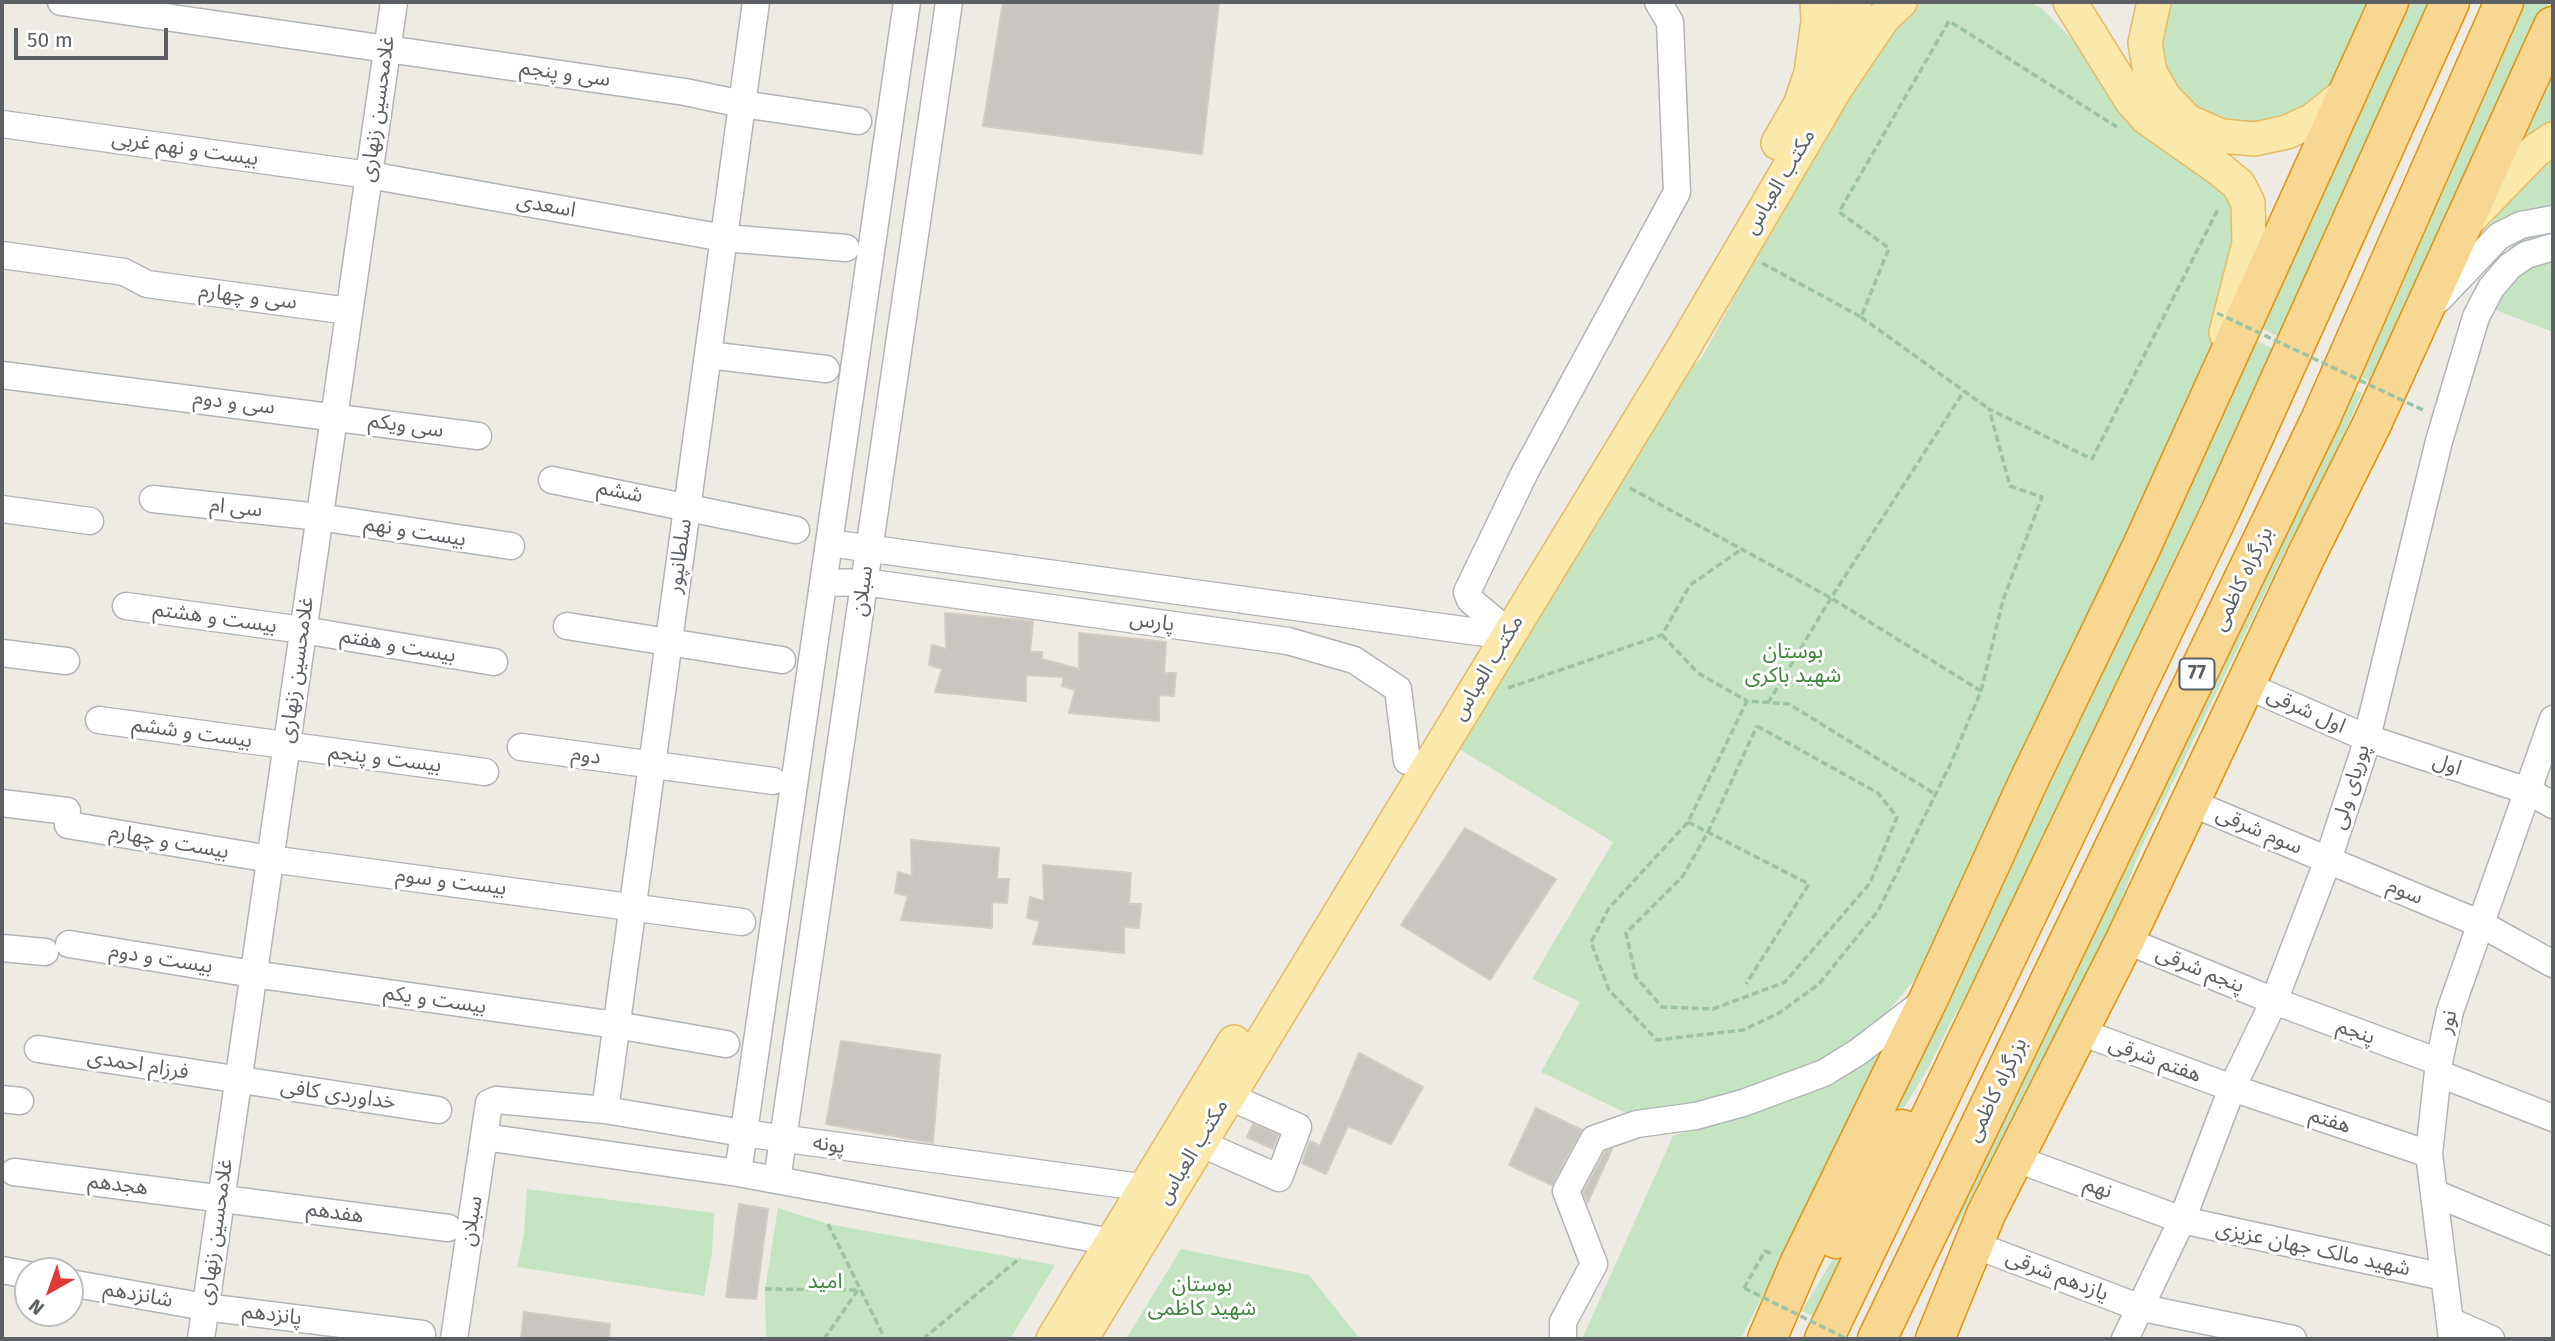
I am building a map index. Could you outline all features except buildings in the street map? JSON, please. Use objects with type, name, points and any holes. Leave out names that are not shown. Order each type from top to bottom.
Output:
[{"type":"highway","points":[[1767,1339],[1800,1262],[1930,998],[2029,778],[2211,395],[2389,2]]},
{"type":"highway","name":"77","points":[[1824,1339],[1921,1143],[1973,1022],[2233,484],[2450,2]]},
{"type":"highway","name":"بزرگراه کاظمی","points":[[1877,1339],[2320,418],[2504,2]]},
{"type":"highway","points":[[1935,1339],[1986,1214],[2125,940],[2350,469],[2553,26]]},
{"type":"highway","points":[[2221,624],[2253,606],[2317,493],[2350,469]]},
{"type":"highway","points":[[1777,1339],[1911,1113],[1973,1022]]},
{"type":"highway","points":[[1904,1339],[2000,1157],[2049,1087]]},
{"type":"main road","name":"مکتب العباس","points":[[1053,1339],[1124,1245],[1494,632],[1737,218],[1800,105],[1811,73],[1818,20],[1816,2]]},
{"type":"main road","points":[[2043,2],[2075,27],[2104,58]]},
{"type":"main road","points":[[2070,2],[2104,58],[2147,118],[2239,185],[2248,203],[2249,243],[2211,395]]},
{"type":"main road","points":[[2154,2],[2148,16],[2145,43],[2150,72],[2164,97],[2187,121],[2221,136],[2255,139],[2287,132],[2313,120],[2350,90]]},
{"type":"main road","name":"مکتب العباس","points":[[1158,1189],[1200,1143],[1228,1096],[1237,1058],[1407,761],[1494,632],[1740,251],[1883,6]]},
{"type":"main road","points":[[1811,73],[1883,6]]},
{"type":"main road","points":[[2463,225],[2535,151],[2553,139]]},
{"type":"main road","name":"مکتب العباس","points":[[1082,1339],[1124,1245]]},
{"type":"street","name":"سی و پنجم","points":[[61,2],[685,92],[742,104]]},
{"type":"street","name":"غلامحسین زنهاری","points":[[201,1339],[394,2]]},
{"type":"street","name":"سلطانپور","points":[[605,1110],[756,2]]},
{"type":"street","name":"سبلان","points":[[737,1173],[907,2]]},
{"type":"street","name":"سبلان","points":[[776,1180],[949,2]]},
{"type":"street","points":[[1494,632],[1467,592],[1525,472],[1677,192],[1670,22],[1658,2]]},
{"type":"street","points":[[742,104],[858,121]]},
{"type":"street","name":"بیست و نهم غربی","points":[[2,124],[369,175]]},
{"type":"street","name":"اسعدی","points":[[369,175],[724,238],[846,248]]},
{"type":"street","points":[[2418,324],[2467,266],[2499,236],[2521,225],[2553,219]]},
{"type":"street","name":"پوریای ولی","points":[[2125,1339],[2182,1220],[2232,1088],[2274,1001],[2329,860],[2367,738],[2439,441],[2476,317],[2491,288],[2510,266],[2526,255],[2553,247]]},
{"type":"street","name":"سی و چهارم","points":[[2,256],[124,272],[147,284],[349,311]]},
{"type":"street","points":[[708,355],[826,369]]},
{"type":"street","name":"سی و دوم","points":[[2,375],[334,415]]},
{"type":"street","name":"سی ویکم","points":[[334,415],[478,436]]},
{"type":"street","name":"ششم","points":[[552,480],[687,506]]},
{"type":"street","name":"سی ام","points":[[153,499],[319,517]]},
{"type":"street","points":[[687,506],[796,530]]},
{"type":"street","points":[[2,509],[90,521]]},
{"type":"street","name":"بیست و نهم","points":[[319,517],[511,546]]},
{"type":"street","name":"پارس","points":[[828,542],[1494,632]]},
{"type":"street","name":"پارس","points":[[823,583],[864,582],[1288,641],[1354,660],[1398,689],[1407,761]]},
{"type":"street","name":"بیست و هشتم","points":[[126,606],[303,630]]},
{"type":"street","points":[[1288,641],[1296,607]]},
{"type":"street","points":[[567,626],[782,660]]},
{"type":"street","name":"بیست و هفتم","points":[[303,630],[494,662]]},
{"type":"street","points":[[2,653],[66,661]]},
{"type":"street","name":"اول شرقی","points":[[2245,685],[2367,738]]},
{"type":"street","name":"نور","points":[[2451,1330],[2428,1154],[2439,1068],[2450,1011],[2553,719]]},
{"type":"street","name":"بیست و ششم","points":[[99,720],[286,746]]},
{"type":"street","name":"اول","points":[[2367,738],[2528,792]]},
{"type":"street","name":"بیست و پنجم","points":[[286,746],[485,772]]},
{"type":"street","name":"دوم","points":[[521,747],[652,766]]},
{"type":"street","points":[[652,766],[773,781]]},
{"type":"street","points":[[2528,792],[2553,805]]},
{"type":"street","name":"سوم شرقی","points":[[2189,802],[2329,860]]},
{"type":"street","name":"بیست و چهارم","points":[[2,803],[270,859]]},
{"type":"street","name":"بیست و سوم","points":[[270,859],[633,906]]},
{"type":"street","name":"سوم","points":[[2329,860],[2481,924],[2553,964]]},
{"type":"street","points":[[633,906],[741,922]]},
{"type":"street","name":"پنجم شرقی","points":[[2125,940],[2274,1001]]},
{"type":"street","name":"بیست و دوم","points":[[2,948],[57,948],[253,974]]},
{"type":"street","name":"بیست و یکم","points":[[253,974],[616,1025],[726,1044]]},
{"type":"street","points":[[1563,1339],[1563,1322],[1594,1264],[1566,1191],[1594,1139],[1637,1124],[1696,1116],[1743,1104],[1824,1073],[1858,1052],[1930,998]]},
{"type":"street","name":"پنجم","points":[[2274,1001],[2553,1118]]},
{"type":"street","name":"هفتم شرقی","points":[[2078,1031],[2232,1088]]},
{"type":"street","name":"فرزام احمدی","points":[[38,1049],[238,1081]]},
{"type":"street","name":"خداوردی کافی","points":[[238,1081],[438,1110]]},
{"type":"street","name":"هفتم","points":[[2232,1088],[2428,1154]]},
{"type":"street","points":[[1200,1143],[1279,1178],[1298,1127],[1228,1096]]},
{"type":"street","name":"پونه","points":[[489,1103],[496,1100],[605,1110],[782,1139],[1158,1189]]},
{"type":"street","name":"سبلان","points":[[454,1339],[489,1103]]},
{"type":"street","name":"پونه","points":[[484,1137],[737,1173],[1124,1245]]},
{"type":"street","name":"نهم","points":[[2014,1158],[2182,1220]]},
{"type":"street","name":"هجدهم","points":[[14,1172],[221,1197]]},
{"type":"street","points":[[2434,1193],[2553,1242]]},
{"type":"street","name":"هفدهم","points":[[221,1197],[448,1228]]},
{"type":"street","name":"شهید مالک جهان عزیزی","points":[[2182,1220],[2444,1277]]},
{"type":"street","name":"یازدهم شرقی","points":[[1975,1245],[2138,1307],[2293,1339]]},
{"type":"street","name":"شانزدهم","points":[[84,1285],[205,1307]]},
{"type":"street","name":"پانزدهم","points":[[205,1307],[422,1334]]},
{"type":"street","points":[[2451,1330],[2491,1339]]},
{"type":"path","points":[[1861,317],[1889,248],[1839,212],[1948,21],[2121,130]]},
{"type":"path","points":[[1740,251],[1861,317],[1989,409],[2092,459],[2225,195]]},
{"type":"path","points":[[2217,313],[2423,410]]},
{"type":"path","points":[[1768,703],[1831,598],[1964,391]]},
{"type":"path","points":[[1747,701],[1688,822],[1609,908],[1591,942],[1609,990],[1657,1040],[1743,1030],[1779,1013],[1819,984],[1878,911],[1936,794],[1981,691],[2003,600],[2042,497],[2010,486],[1989,409]]},
{"type":"path","points":[[1625,485],[1831,598],[1981,691]]},
{"type":"path","points":[[1505,689],[1662,635],[1690,585],[1742,549]]},
{"type":"path","points":[[1662,635],[1698,673],[1747,701],[1789,704],[1936,794]]},
{"type":"path","points":[[1757,726],[1878,793],[1897,817],[1870,883],[1785,982],[1713,1009],[1662,1007],[1636,977],[1626,933],[1683,876],[1708,832],[1757,726]]},
{"type":"path","points":[[1688,822],[1809,884],[1746,984]]},
{"type":"path","points":[[828,1224],[884,1339]]},
{"type":"path","points":[[1765,1251],[1744,1288],[1847,1339]]},
{"type":"path","points":[[923,1339],[1020,1258]]},
{"type":"path","points":[[765,1289],[858,1290]]},
{"type":"path","points":[[824,1339],[858,1290]]},
{"type":"path","points":[[1235,1339],[1254,1339]]},
{"type":"green space","name":"بوستان شهید باکری","points":[[1917,2],[2029,2],[2041,8],[2101,74],[2227,182],[2241,214],[2215,350],[1925,967],[1878,1023],[1803,1072],[1659,1113],[1626,1113],[1541,1072],[1580,1002],[1532,979],[1613,842],[1451,744],[1671,382],[1701,359],[1754,261],[1754,247],[1855,85],[1908,9]]},
{"type":"green space","points":[[2167,2],[2372,2],[2329,96],[2271,125],[2208,119],[2179,98],[2161,67],[2160,14]]},
{"type":"green space","points":[[2403,2],[2429,2],[2279,337],[2259,327]]},
{"type":"green space","points":[[2521,2],[2549,2],[2375,384],[2357,375]]},
{"type":"green space","points":[[2553,56],[2553,129],[2495,182]]},
{"type":"green space","points":[[2553,149],[2553,209],[2481,239],[2522,177]]},
{"type":"green space","points":[[2553,231],[2553,332],[2475,302],[2495,266],[2519,237]]},
{"type":"green space","points":[[2254,340],[2274,349],[1980,974],[1952,1020],[1929,1067],[1833,1223]]},
{"type":"green space","points":[[2344,385],[2362,393],[2327,472],[2290,541],[2142,846],[2119,905],[2085,979],[1960,1219],[1944,1244]]},
{"type":"green space","points":[[1892,1038],[1741,1339],[1582,1339],[1673,1136],[1832,1081]]},
{"type":"green space","points":[[1915,1118],[1814,1317],[1802,1311],[1850,1230]]},
{"type":"green space","points":[[527,1189],[714,1213],[712,1253],[704,1296],[517,1267],[524,1233]]},
{"type":"green space","name":"امید","points":[[778,1208],[828,1224],[1055,1265],[1010,1339],[766,1339],[765,1289]]},
{"type":"green space","name":"بوستان شهید کاظمی","points":[[1181,1249],[1309,1275],[1360,1339],[1126,1339]]}]
